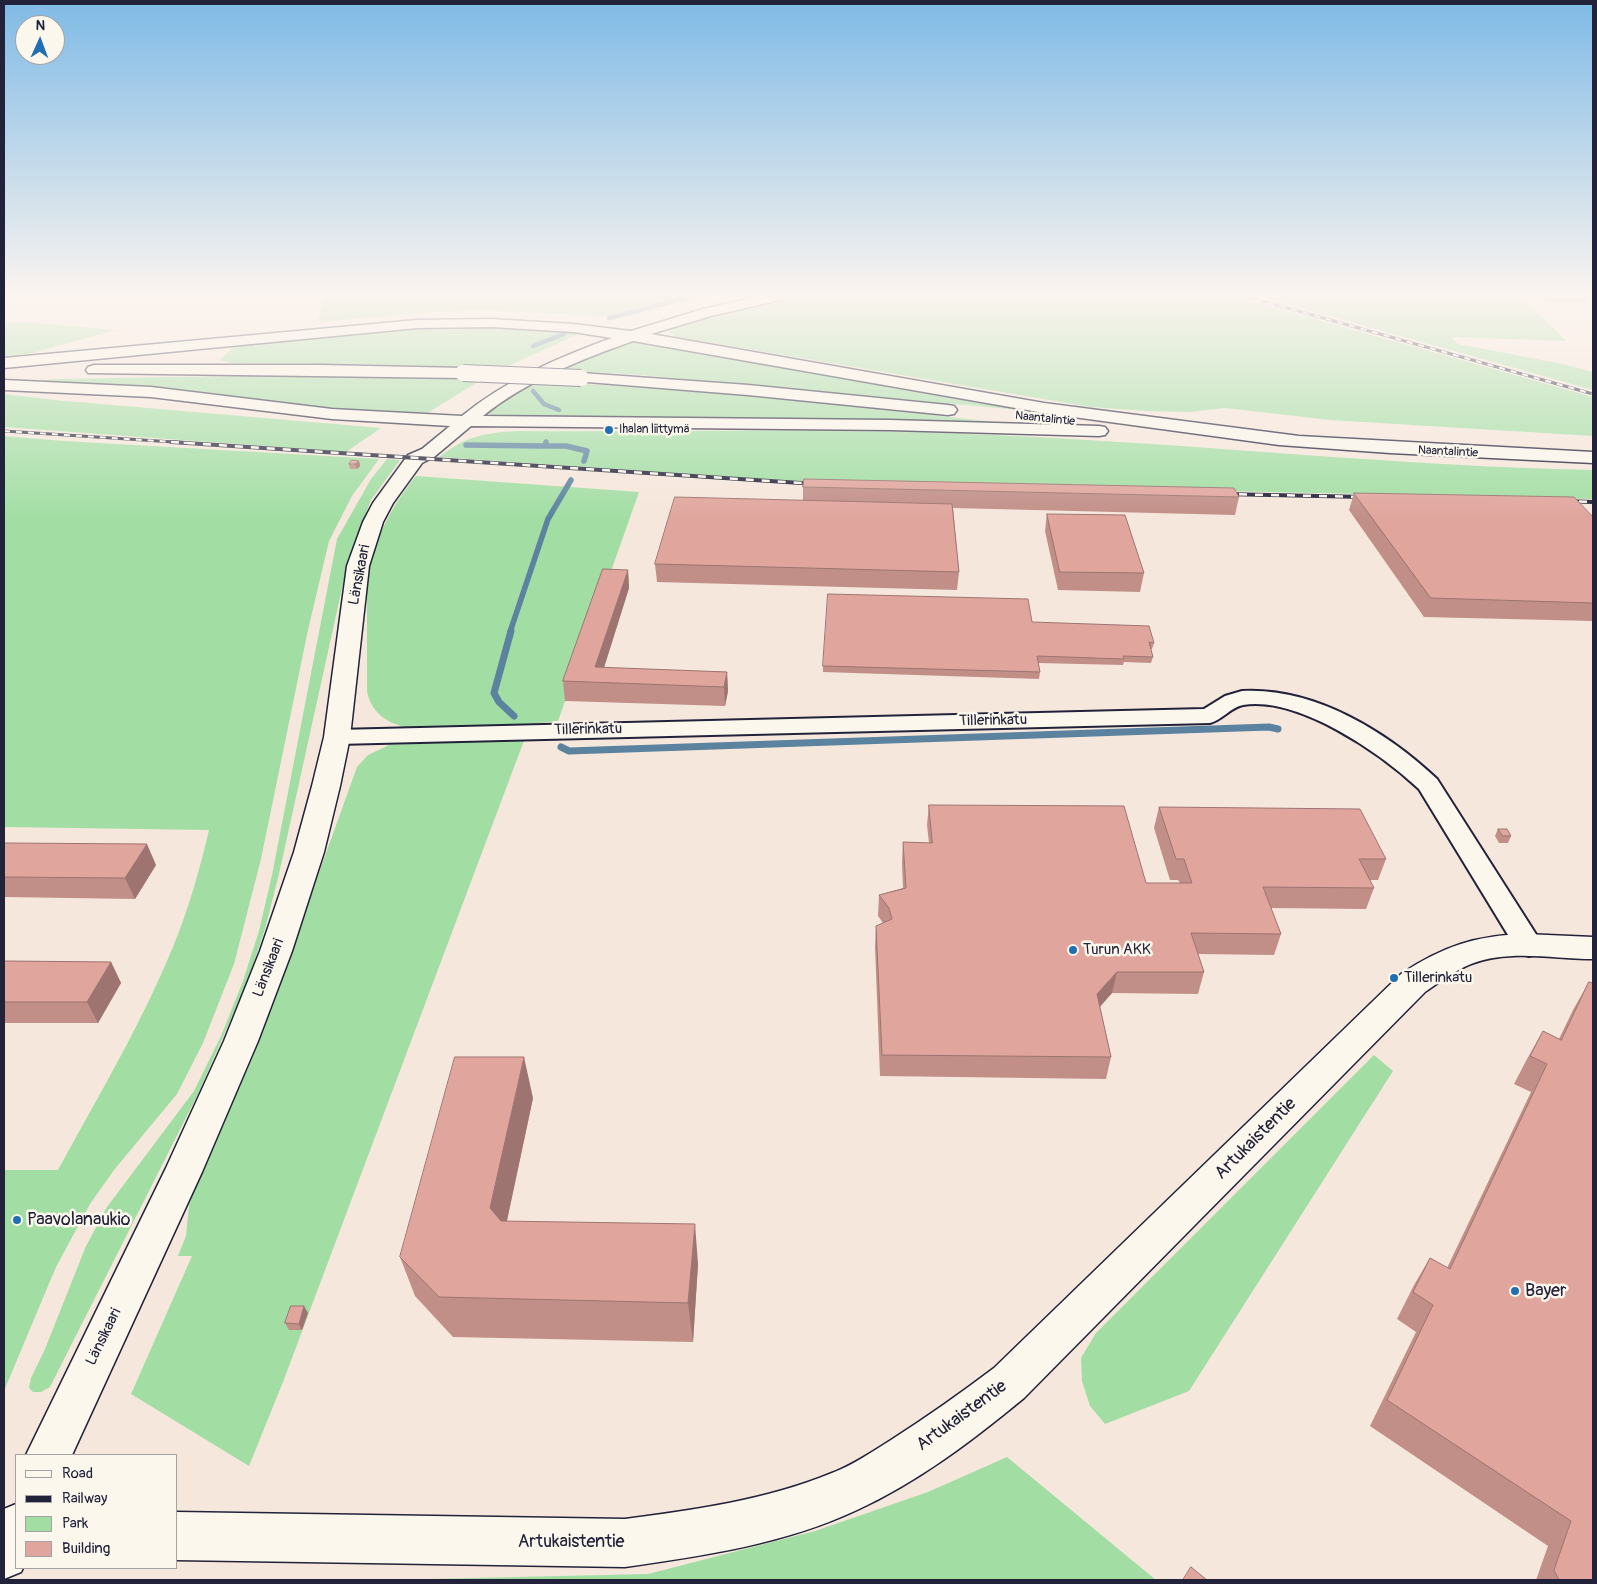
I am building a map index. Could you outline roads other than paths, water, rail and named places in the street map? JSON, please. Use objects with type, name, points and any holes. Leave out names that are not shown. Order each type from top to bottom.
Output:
[{"type":"main road","name":"Naantalintie","points":[[4,372],[197,370],[463,373],[581,378],[748,390],[1210,435],[1437,451],[1593,458]]},
{"type":"main road","name":"Naantalintie","points":[[4,377],[197,370]]},
{"type":"main road","name":"Länsikaari","points":[[415,459],[413,452],[445,421],[489,389],[527,370]]},
{"type":"main road","name":"Länsikaari","points":[[49,1454],[183,1172],[241,1041],[276,950],[309,852],[337,737],[360,558],[370,529],[380,510],[415,459],[428,453],[485,406],[550,370]]},
{"type":"main road","points":[[825,370],[1001,401],[1297,441]]},
{"type":"main road","points":[[4,385],[151,392],[297,410],[467,422],[890,425],[1210,435]]},
{"type":"main road","name":"Artukaistentie","points":[[178,1536],[625,1544],[699,1533],[780,1514],[840,1494],[876,1476],[921,1447],[970,1414],[1009,1383],[1413,984],[1439,966],[1472,951],[1494,947],[1529,946],[1593,948]]},
{"type":"street","name":"Tillerinkatu","points":[[337,737],[1210,716],[1237,699],[1272,699],[1316,712],[1346,726],[1381,744],[1413,768],[1428,784],[1529,946]]},
{"type":"waterway","points":[[533,391],[544,404],[559,410]]},
{"type":"waterway","points":[[545,446],[546,442]]},
{"type":"waterway","points":[[466,445],[545,446]]},
{"type":"waterway","points":[[545,446],[566,446],[587,451],[584,461]]},
{"type":"waterway","points":[[510,632],[548,519],[571,480]]},
{"type":"waterway","points":[[511,631],[494,693],[499,702],[514,716]]},
{"type":"waterway","points":[[561,747],[569,751],[1269,727],[1278,729]]},
{"type":"railway","points":[[1507,370],[1593,394]]},
{"type":"railway","points":[[4,431],[189,443]]},
{"type":"railway","points":[[171,442],[816,484]]},
{"type":"railway","points":[[1223,494],[1366,497]]},
{"type":"railway","points":[[1563,501],[1593,502]]},
{"type":"place","name":"Ihalan liittymä","points":[[609,430]]},
{"type":"place","name":"Turun AKK","points":[[1073,950]]},
{"type":"place","name":"Tillerinkatu","points":[[1394,978]]},
{"type":"place","name":"Paavolanaukio","points":[[17,1220]]},
{"type":"place","name":"Bayer","points":[[1515,1291]]}]
